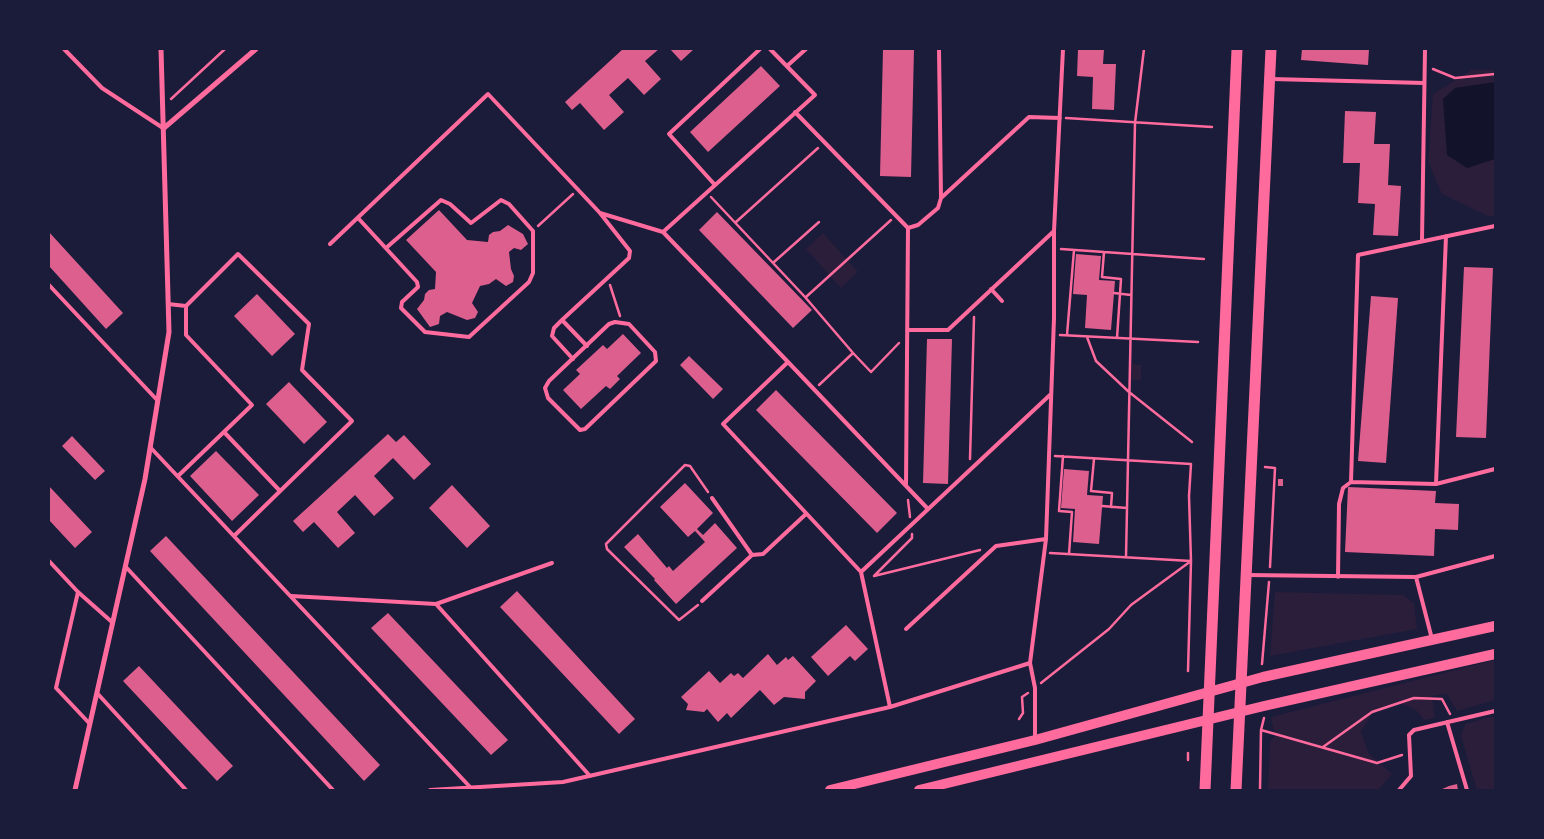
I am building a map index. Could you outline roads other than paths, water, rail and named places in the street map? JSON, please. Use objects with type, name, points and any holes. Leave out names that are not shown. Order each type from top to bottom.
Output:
[{"type":"main road","points":[[1205,790],[1237,49]]},
{"type":"main road","points":[[1236,790],[1271,49]]},
{"type":"main road","points":[[830,790],[1035,740],[1208,691],[1495,626]]},
{"type":"main road","points":[[919,790],[1264,706],[1495,654]]},
{"type":"street","points":[[75,790],[150,447],[169,332],[161,49]]},
{"type":"street","points":[[164,128],[256,49]]},
{"type":"lane","points":[[64,49],[102,88],[164,128]]},
{"type":"lane","points":[[715,185],[669,134],[760,49]]},
{"type":"lane","points":[[663,232],[815,94],[770,49]]},
{"type":"lane","points":[[787,66],[806,49]]},
{"type":"lane","points":[[1035,740],[1035,688],[1030,663],[1046,540],[1053,334],[1054,230],[1063,49]]},
{"type":"lane","points":[[1422,240],[1425,49]]},
{"type":"lane","points":[[908,228],[918,225],[938,208],[941,198],[941,50]]},
{"type":"lane","points":[[1270,79],[1424,83]]},
{"type":"lane","points":[[330,244],[488,94],[600,213],[628,248],[630,254],[554,328],[552,336],[573,359]]},
{"type":"lane","points":[[795,112],[908,228],[906,486]]},
{"type":"lane","points":[[941,198],[1029,117],[1060,118]]},
{"type":"lane","points":[[358,218],[417,282],[418,287],[402,302],[403,310],[425,332],[466,338],[531,279],[533,273],[533,230],[505,200],[496,202],[471,223],[465,220],[450,204],[441,200],[386,248]]},
{"type":"lane","points":[[600,213],[663,232],[928,509]]},
{"type":"lane","points":[[1351,482],[1358,255],[1495,226]]},
{"type":"lane","points":[[907,333],[948,330],[1054,230]]},
{"type":"lane","points":[[1436,484],[1446,236]]},
{"type":"lane","points":[[178,476],[252,405],[186,335],[186,306],[238,254],[309,324],[302,370],[352,421],[234,536]]},
{"type":"lane","points":[[49,286],[158,401]]},
{"type":"lane","points":[[992,289],[1002,301]]},
{"type":"lane","points":[[168,304],[186,306]]},
{"type":"lane","points":[[562,320],[587,346]]},
{"type":"lane","points":[[622,322],[629,324],[655,352],[656,361],[582,430],[576,428],[546,394],[546,388],[549,381],[587,346],[609,324],[622,322]]},
{"type":"lane","points":[[788,362],[723,424],[861,572],[890,707]]},
{"type":"lane","points":[[861,572],[1051,394]]},
{"type":"lane","points":[[224,432],[280,491]]},
{"type":"lane","points":[[150,447],[471,788]]},
{"type":"lane","points":[[1338,577],[1339,504],[1343,488],[1351,482],[1436,484],[1495,468]]},
{"type":"lane","points":[[712,498],[752,556]]},
{"type":"lane","points":[[702,601],[752,556],[763,554],[806,514]]},
{"type":"lane","points":[[906,629],[996,546],[1046,540]]},
{"type":"lane","points":[[1247,575],[1416,577],[1495,556]]},
{"type":"lane","points":[[49,561],[78,592],[112,623]]},
{"type":"lane","points":[[291,596],[436,604],[552,563]]},
{"type":"lane","points":[[125,566],[333,790]]},
{"type":"lane","points":[[1416,577],[1432,639]]},
{"type":"lane","points":[[78,592],[56,688],[90,724]]},
{"type":"lane","points":[[436,604],[590,776]]},
{"type":"lane","points":[[430,790],[563,782],[890,707],[1030,663]]},
{"type":"lane","points":[[97,693],[186,790]]},
{"type":"lane","points":[[1399,790],[1411,776],[1409,735],[1414,730],[1495,711]]},
{"type":"lane","points":[[1446,722],[1467,790]]}]
